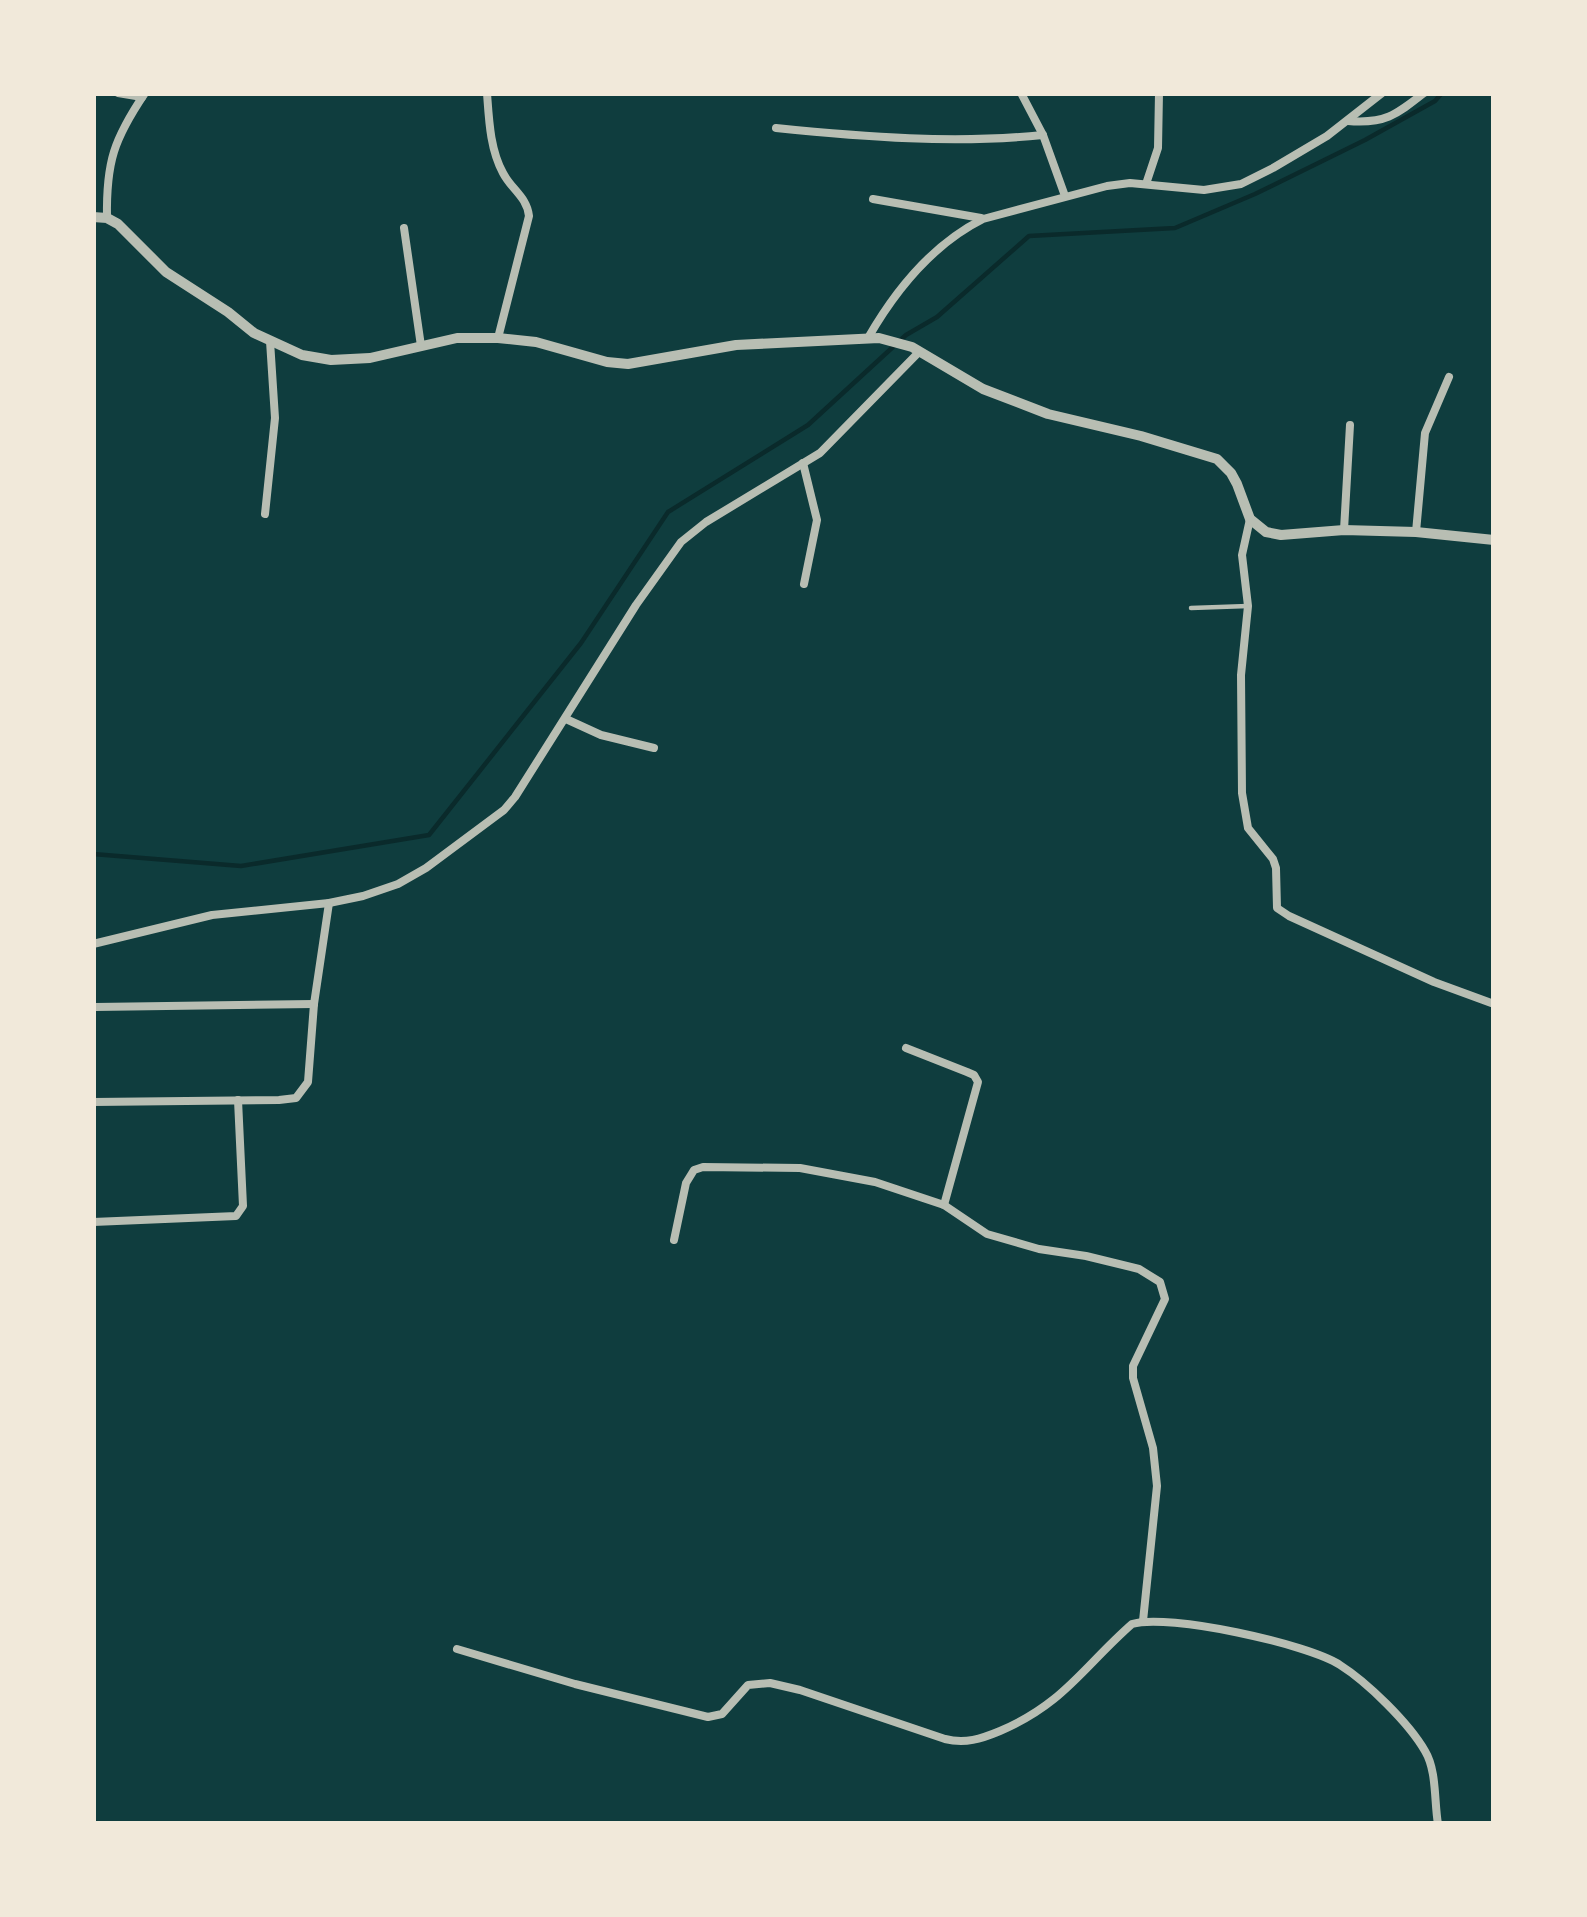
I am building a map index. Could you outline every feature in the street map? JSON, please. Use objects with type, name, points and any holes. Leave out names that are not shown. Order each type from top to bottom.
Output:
[{"type":"street","points":[[118,93],[144,95]]},
{"type":"street","points":[[487,93],[497,160],[528,206],[529,216],[498,338]]},
{"type":"street","points":[[1021,93],[1065,196]]},
{"type":"street","points":[[1145,184],[1158,148],[1159,93]]},
{"type":"street","points":[[874,338],[898,293],[921,266],[982,219],[1107,186],[1204,190],[1241,184],[1291,158],[1382,93]]},
{"type":"street","points":[[1346,121],[1394,116],[1424,93]]},
{"type":"street","points":[[144,95],[122,127],[100,217],[118,224],[166,272],[254,334],[302,355],[331,360],[370,358],[457,338],[498,338],[628,364],[736,345],[874,338],[915,350],[983,389],[1048,414],[1217,459],[1231,472],[1250,519],[1266,532],[1416,532],[1494,540]]},
{"type":"street","points":[[776,128],[853,136],[996,140],[1043,136]]},
{"type":"street","points":[[873,199],[982,219]]},
{"type":"street","points":[[404,228],[421,346]]},
{"type":"street","points":[[265,514],[275,418],[270,341]]},
{"type":"street","points":[[93,944],[212,915],[363,896],[426,868],[515,797],[681,542],[842,433],[915,350]]},
{"type":"street","points":[[1416,532],[1425,433],[1450,377]]},
{"type":"street","points":[[1344,530],[1350,425]]},
{"type":"street","points":[[803,463],[817,520],[804,584]]},
{"type":"street","points":[[1250,519],[1242,555],[1248,606],[1241,674],[1242,793],[1248,828],[1276,868],[1277,908],[1434,982],[1494,1004]]},
{"type":"street","points":[[566,719],[601,735],[654,748]]},
{"type":"street","points":[[93,1102],[279,1100],[301,1094],[310,1071],[329,903]]},
{"type":"street","points":[[95,1007],[314,1004]]},
{"type":"street","points":[[906,1048],[974,1075],[978,1082],[944,1205]]},
{"type":"street","points":[[93,1222],[236,1216],[243,1206],[238,1100]]},
{"type":"street","points":[[674,1240],[686,1184],[694,1170],[800,1168],[875,1182],[944,1205],[987,1234],[1139,1269],[1155,1277],[1164,1290],[1161,1310],[1133,1366],[1157,1486],[1143,1621]]},
{"type":"street","points":[[457,1649],[708,1717],[722,1714],[748,1685],[770,1683],[965,1742],[1038,1712],[1081,1677],[1126,1629],[1143,1621],[1219,1630],[1335,1661],[1351,1672],[1424,1748],[1438,1824]]},
{"type":"lane","points":[[1191,608],[1248,606]]},
{"type":"waterway","points":[[93,854],[241,866],[429,835],[581,643],[668,512],[808,425],[906,335],[937,317],[1029,236],[1175,228],[1365,140],[1442,93]]}]
